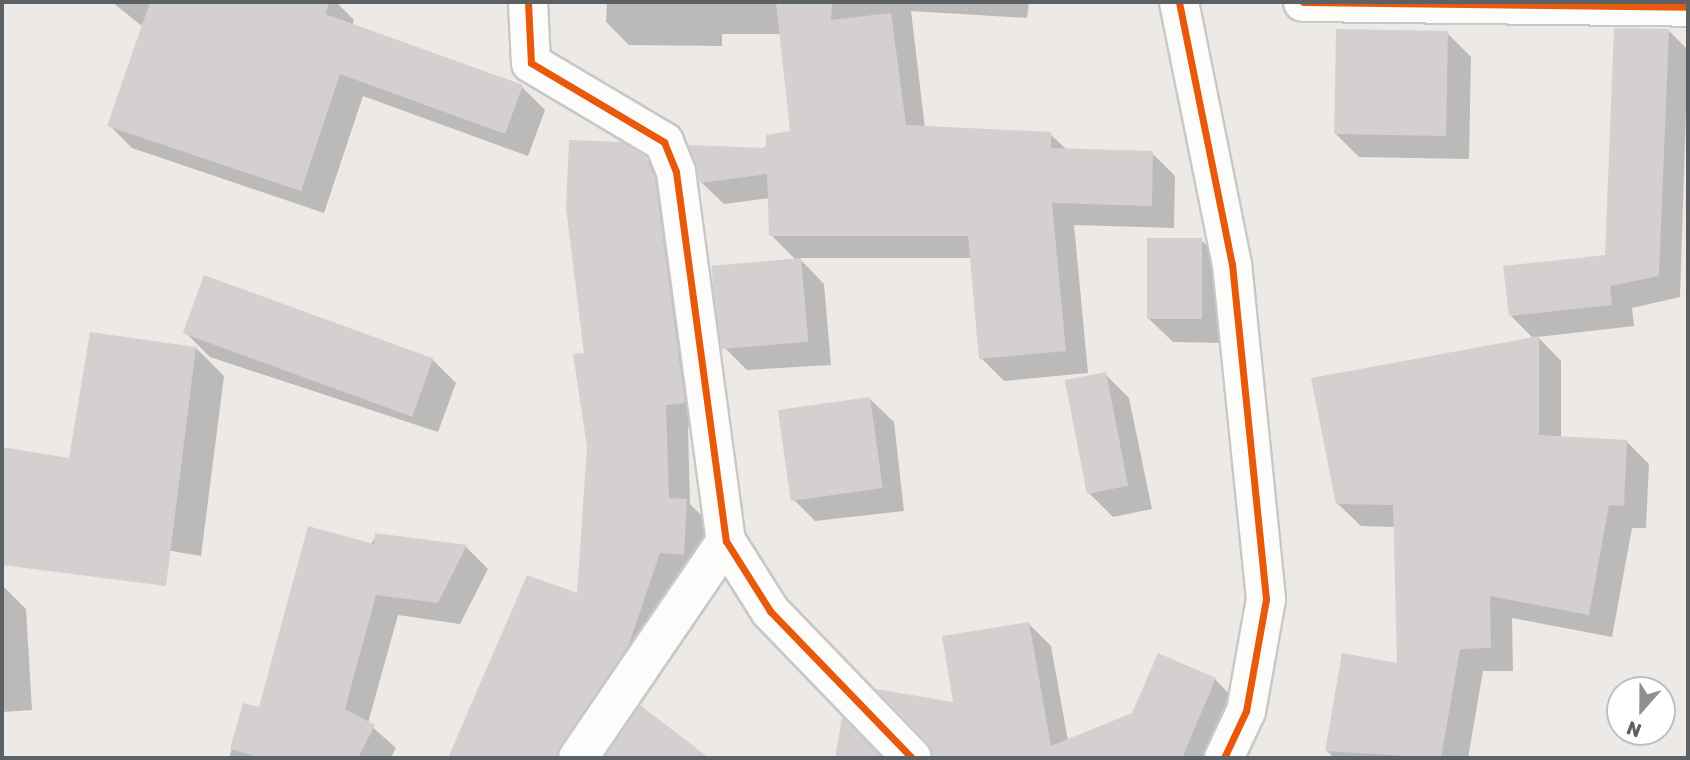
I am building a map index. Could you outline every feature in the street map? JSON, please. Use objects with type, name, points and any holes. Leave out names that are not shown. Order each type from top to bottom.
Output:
[{"type":"street","points":[[528,2],[531,63],[664,142],[676,172],[726,541],[770,611],[912,758]]},
{"type":"street","points":[[1179,2],[1232,264],[1266,599],[1247,711],[1224,758]]},
{"type":"street","points":[[1303,2],[1688,7]]},
{"type":"street","points":[[579,758],[726,541]]},
{"type":"building","points":[[150,2],[330,2],[325,14],[523,85],[505,134],[340,74],[301,191],[107,126]]},
{"type":"building","points":[[776,2],[832,2],[831,20],[891,13],[906,125],[1051,132],[1051,148],[1153,151],[1152,206],[1052,203],[1066,351],[979,359],[968,236],[769,236],[767,174],[700,183],[689,145],[766,148],[766,135],[790,131]]},
{"type":"building","points":[[1614,28],[1669,29],[1659,276],[1610,286],[1612,305],[1509,316],[1503,266],[1605,255]]},
{"type":"building","points":[[1336,29],[1448,31],[1446,136],[1334,134]]},
{"type":"building","points":[[569,140],[622,142],[646,157],[655,178],[685,403],[666,405],[669,498],[687,499],[684,555],[660,553],[629,644],[556,758],[448,758],[527,575],[577,593],[587,447],[573,354],[584,353],[566,208]]},
{"type":"building","points":[[1147,238],[1202,238],[1202,319],[1147,319]]},
{"type":"building","points":[[801,258],[808,342],[719,350],[711,266]]},
{"type":"building","points":[[204,275],[433,358],[412,417],[183,333]]},
{"type":"building","points":[[90,332],[196,347],[166,586],[2,565],[2,447],[69,458]]},
{"type":"building","points":[[1539,336],[1539,435],[1627,440],[1624,506],[1609,505],[1589,615],[1490,596],[1491,648],[1460,649],[1441,758],[1325,751],[1342,653],[1397,663],[1393,505],[1336,504],[1311,378]]},
{"type":"building","points":[[1106,372],[1128,486],[1087,494],[1065,380]]},
{"type":"building","points":[[870,397],[883,488],[791,501],[778,410]]},
{"type":"building","points":[[308,526],[374,544],[375,533],[467,545],[438,603],[376,595],[345,709],[375,725],[358,758],[261,758],[230,749],[243,703],[259,707]]},
{"type":"building","points":[[1029,622],[1051,746],[1132,713],[1158,653],[1216,678],[1182,758],[933,758],[928,743],[876,689],[953,702],[942,636]]},
{"type":"building","points":[[640,705],[709,758],[604,758]]},
{"type":"building","points":[[842,717],[882,758],[835,758]]},
{"type":"cycle path","points":[[528,2],[531,63],[664,142],[676,172],[726,541],[770,611],[912,758]]},
{"type":"cycle path","points":[[1179,2],[1232,264],[1266,599],[1246,711],[1224,758]]},
{"type":"cycle path","points":[[1303,2],[1688,7]]}]
